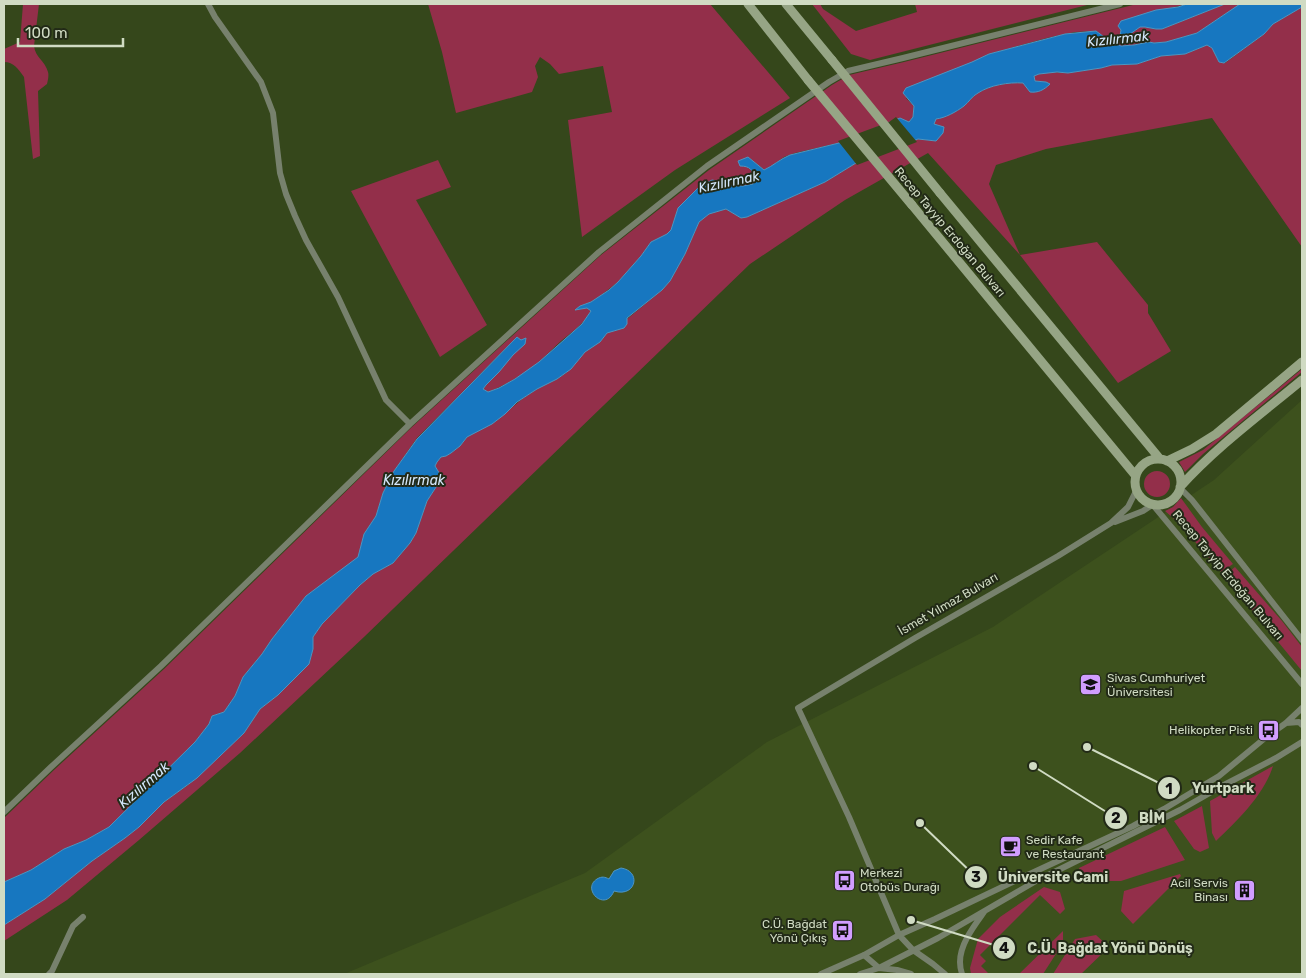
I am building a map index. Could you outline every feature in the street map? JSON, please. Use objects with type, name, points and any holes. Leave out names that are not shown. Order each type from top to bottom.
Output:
[{"type":"street","points":[[208,4],[215,17],[261,82],[273,113],[280,174],[286,194],[306,240],[338,297],[386,400],[410,424]]},
{"type":"street","name":"Recep Tayyip Erdoğan Bulvarı","points":[[748,4],[808,80],[1135,475]]},
{"type":"street","name":"Recep Tayyip Erdoğan Bulvarı","points":[[786,4],[940,193],[1163,460]]},
{"type":"street","points":[[4,812],[162,666],[410,424],[599,252],[707,166],[848,71],[1120,4]]},
{"type":"street","points":[[1163,460],[1192,449],[1216,434],[1302,362]]},
{"type":"street","name":"İsmet Yılmaz Bulvarı","points":[[899,935],[849,818],[798,708],[1111,523],[1143,511],[1152,505],[1162,505],[1170,502],[1194,472],[1302,380]]},
{"type":"street","points":[[1152,505],[1140,498],[1134,483],[1135,475],[1145,462],[1152,459],[1163,460],[1173,465],[1178,470],[1180,488]]},
{"type":"street","name":"Recep Tayyip Erdoğan Bulvarı","points":[[1180,488],[1192,500],[1302,640]]},
{"type":"street","name":"İsmet Yılmaz Bulvarı","points":[[1111,523],[1128,507],[1136,491]]},
{"type":"street","name":"Recep Tayyip Erdoğan Bulvarı","points":[[1152,505],[1302,684]]},
{"type":"street","points":[[821,974],[864,955],[899,935],[1133,826],[1164,809],[1219,776],[1302,708]]},
{"type":"street","points":[[1286,723],[1299,722],[1302,725]]},
{"type":"street","points":[[860,974],[878,968],[938,938],[1062,868],[1180,810],[1301,742]]},
{"type":"street","points":[[962,974],[960,962],[963,948],[971,931],[986,910]]},
{"type":"street","points":[[50,974],[73,926],[83,917]]},
{"type":"street","points":[[899,935],[913,950],[945,974]]},
{"type":"street","points":[[864,955],[878,968],[911,974]]},
{"type":"shaded area","points":[[23,4],[39,4],[34,46],[36,53],[47,68],[48,75],[47,84],[38,91],[40,156],[33,159],[24,77],[13,65],[4,62],[4,49],[20,42]]},
{"type":"shaded area","points":[[428,4],[710,4],[790,98],[675,170],[582,237],[568,120],[612,112],[603,66],[559,74],[540,57],[535,66],[538,77],[532,92],[456,113],[442,52]]},
{"type":"shaded area","points":[[812,4],[820,4],[823,9],[856,31],[917,12],[915,4],[1091,4],[870,60],[851,54]]},
{"type":"shaded area","points":[[1137,4],[1187,4],[1138,17],[1123,28],[1120,36],[1135,31],[1139,27],[1162,29],[1225,4],[1240,4],[1197,33],[1166,42],[1149,42],[1121,46],[1111,42],[1096,31],[1075,32],[989,54],[906,98],[914,106],[913,117],[909,122],[895,120],[839,143],[795,153],[784,157],[764,170],[748,157],[746,166],[753,174],[754,184],[743,186],[721,185],[717,181],[698,188],[678,208],[671,230],[667,234],[651,242],[618,282],[591,302],[580,306],[577,310],[587,308],[591,311],[578,328],[520,376],[488,392],[483,389],[516,351],[521,340],[517,337],[417,438],[394,471],[383,493],[376,516],[364,534],[359,557],[306,596],[243,677],[235,696],[224,712],[212,716],[209,724],[195,742],[109,827],[86,840],[64,849],[31,870],[4,882],[4,818],[164,669],[412,427],[601,255],[709,170],[849,75]]},
{"type":"shaded area","points":[[1302,7],[1302,247],[1212,118],[1046,149],[996,165],[989,184],[1020,255],[928,153],[845,200],[750,264],[364,637],[240,753],[67,900],[4,941],[4,925],[45,899],[92,861],[139,827],[164,802],[188,785],[244,733],[260,709],[278,695],[309,664],[313,649],[313,637],[322,624],[360,585],[373,574],[393,563],[410,543],[416,533],[427,501],[440,481],[441,476],[435,466],[441,457],[451,453],[467,437],[496,421],[522,399],[566,373],[585,352],[600,342],[607,333],[618,330],[627,319],[670,281],[685,254],[699,222],[709,214],[726,209],[741,218],[747,217],[825,182],[856,163],[918,139],[936,141],[934,124],[936,118],[954,112],[964,106],[976,94],[994,86],[1024,83],[1030,91],[1046,82],[1035,81],[1034,76],[1039,74],[1051,72],[1068,73],[1112,65],[1137,64],[1161,56],[1185,54],[1207,45],[1212,48],[1219,62],[1225,63],[1264,34],[1273,24]]},
{"type":"shaded area","points":[[438,160],[451,187],[416,200],[487,325],[440,357],[351,191]]},
{"type":"shaded area","points":[[1097,242],[1148,305],[1148,313],[1171,351],[1118,383],[1020,255]]},
{"type":"shaded area","points":[[1302,369],[1302,372],[1203,454],[1185,472],[1179,462],[1203,450]]},
{"type":"shaded area","name":"Sivas Cumhuriyet Üniversitesi","points":[[1302,400],[1302,974],[344,974],[585,873],[767,742],[993,627],[1214,480]]},
{"type":"shaded area","points":[[1157,471],[1166,475],[1170,484],[1166,493],[1157,497],[1148,493],[1144,484],[1148,475]]},
{"type":"shaded area","points":[[1181,498],[1233,564],[1221,572],[1180,524],[1165,511],[1173,507]]},
{"type":"shaded area","points":[[1235,567],[1302,647],[1302,671],[1224,576]]},
{"type":"shaded area","points":[[1273,766],[1257,797],[1216,841],[1212,833],[1210,801]]},
{"type":"shaded area","points":[[1202,806],[1209,848],[1200,852],[1194,849],[1174,821]]},
{"type":"shaded area","points":[[1165,827],[1185,860],[1121,881],[1083,881],[1079,868]]},
{"type":"shaded area","points":[[1180,874],[1181,876],[1133,924],[1121,911],[1124,891]]},
{"type":"shaded area","points":[[1044,887],[1060,892],[1065,909],[1060,914],[1040,895],[980,955],[986,961],[981,966],[989,974],[971,974],[970,968],[978,939],[1000,917]]},
{"type":"shaded area","points":[[1063,931],[1063,943],[1043,974],[1019,974]]},
{"type":"shaded area","points":[[1096,935],[1109,947],[1081,974],[1053,974],[1075,939]]},
{"type":"water","name":"Kızılırmak","points":[[1187,4],[1225,4],[1162,29],[1140,27],[1130,34],[1120,36],[1121,30],[1118,26],[1121,21],[1156,10]]},
{"type":"water","name":"Kızılırmak","points":[[1240,4],[1302,4],[1302,7],[1273,24],[1264,34],[1224,63],[1219,62],[1212,48],[1207,45],[1185,54],[1161,56],[1137,64],[1112,65],[1068,73],[1039,74],[1034,76],[1035,81],[1050,84],[1036,92],[1030,92],[1023,83],[994,86],[976,94],[964,106],[954,112],[936,119],[934,124],[944,127],[943,133],[936,141],[918,139],[856,163],[825,182],[747,217],[741,218],[726,209],[709,214],[699,222],[685,254],[670,281],[662,290],[627,318],[627,324],[624,328],[607,333],[600,342],[585,352],[571,369],[517,402],[492,424],[467,437],[451,453],[441,457],[435,466],[441,476],[440,481],[427,501],[416,533],[410,543],[393,563],[373,574],[360,585],[322,624],[313,637],[313,649],[309,664],[278,695],[260,709],[244,733],[197,778],[164,802],[139,827],[92,861],[45,899],[4,925],[4,882],[31,870],[64,849],[86,840],[109,827],[195,742],[209,724],[212,716],[224,712],[235,696],[243,677],[306,596],[358,557],[364,534],[376,516],[383,493],[394,471],[417,439],[517,337],[521,340],[526,338],[525,344],[486,385],[483,389],[488,392],[515,379],[539,362],[582,324],[591,311],[587,308],[575,310],[609,290],[641,256],[651,242],[667,234],[671,230],[678,208],[698,188],[712,180],[717,181],[721,185],[743,186],[753,184],[755,179],[752,171],[749,168],[740,166],[738,161],[748,157],[764,170],[790,155],[839,143],[900,118],[909,122],[913,117],[914,106],[903,93],[906,88],[989,54],[1065,34],[1096,31],[1111,42],[1121,46],[1149,42],[1166,42],[1197,33]]},
{"type":"water","points":[[621,868],[628,870],[634,878],[631,888],[627,891],[614,891],[605,900],[600,900],[596,897],[593,893],[593,883],[600,877],[609,879],[614,871]]},
{"type":"pier","points":[[896,117],[917,142],[857,165],[838,141],[889,122]]},
{"type":"place","name":"Sivas Cumhuriyet Üniversitesi","points":[[1091,685]]},
{"type":"place","name":"Helikopter Pisti","points":[[1269,730]]},
{"type":"place","name":"Yurtpark","points":[[1087,747]]},
{"type":"place","name":"BİM","points":[[1033,766]]},
{"type":"place","name":"Üniversite Cami","points":[[920,823]]},
{"type":"place","name":"Sedir Kafe ve Restaurant","points":[[1010,847]]},
{"type":"place","name":"Merkezi Otobüs Durağı","points":[[844,880]]},
{"type":"place","name":"Acil Servis Binası","points":[[1244,890]]},
{"type":"place","name":"C.Ü. Bağdat Yönü Dönüş","points":[[911,920]]},
{"type":"place","name":"C.Ü. Bağdat Yönü Çıkış","points":[[843,931]]}]
